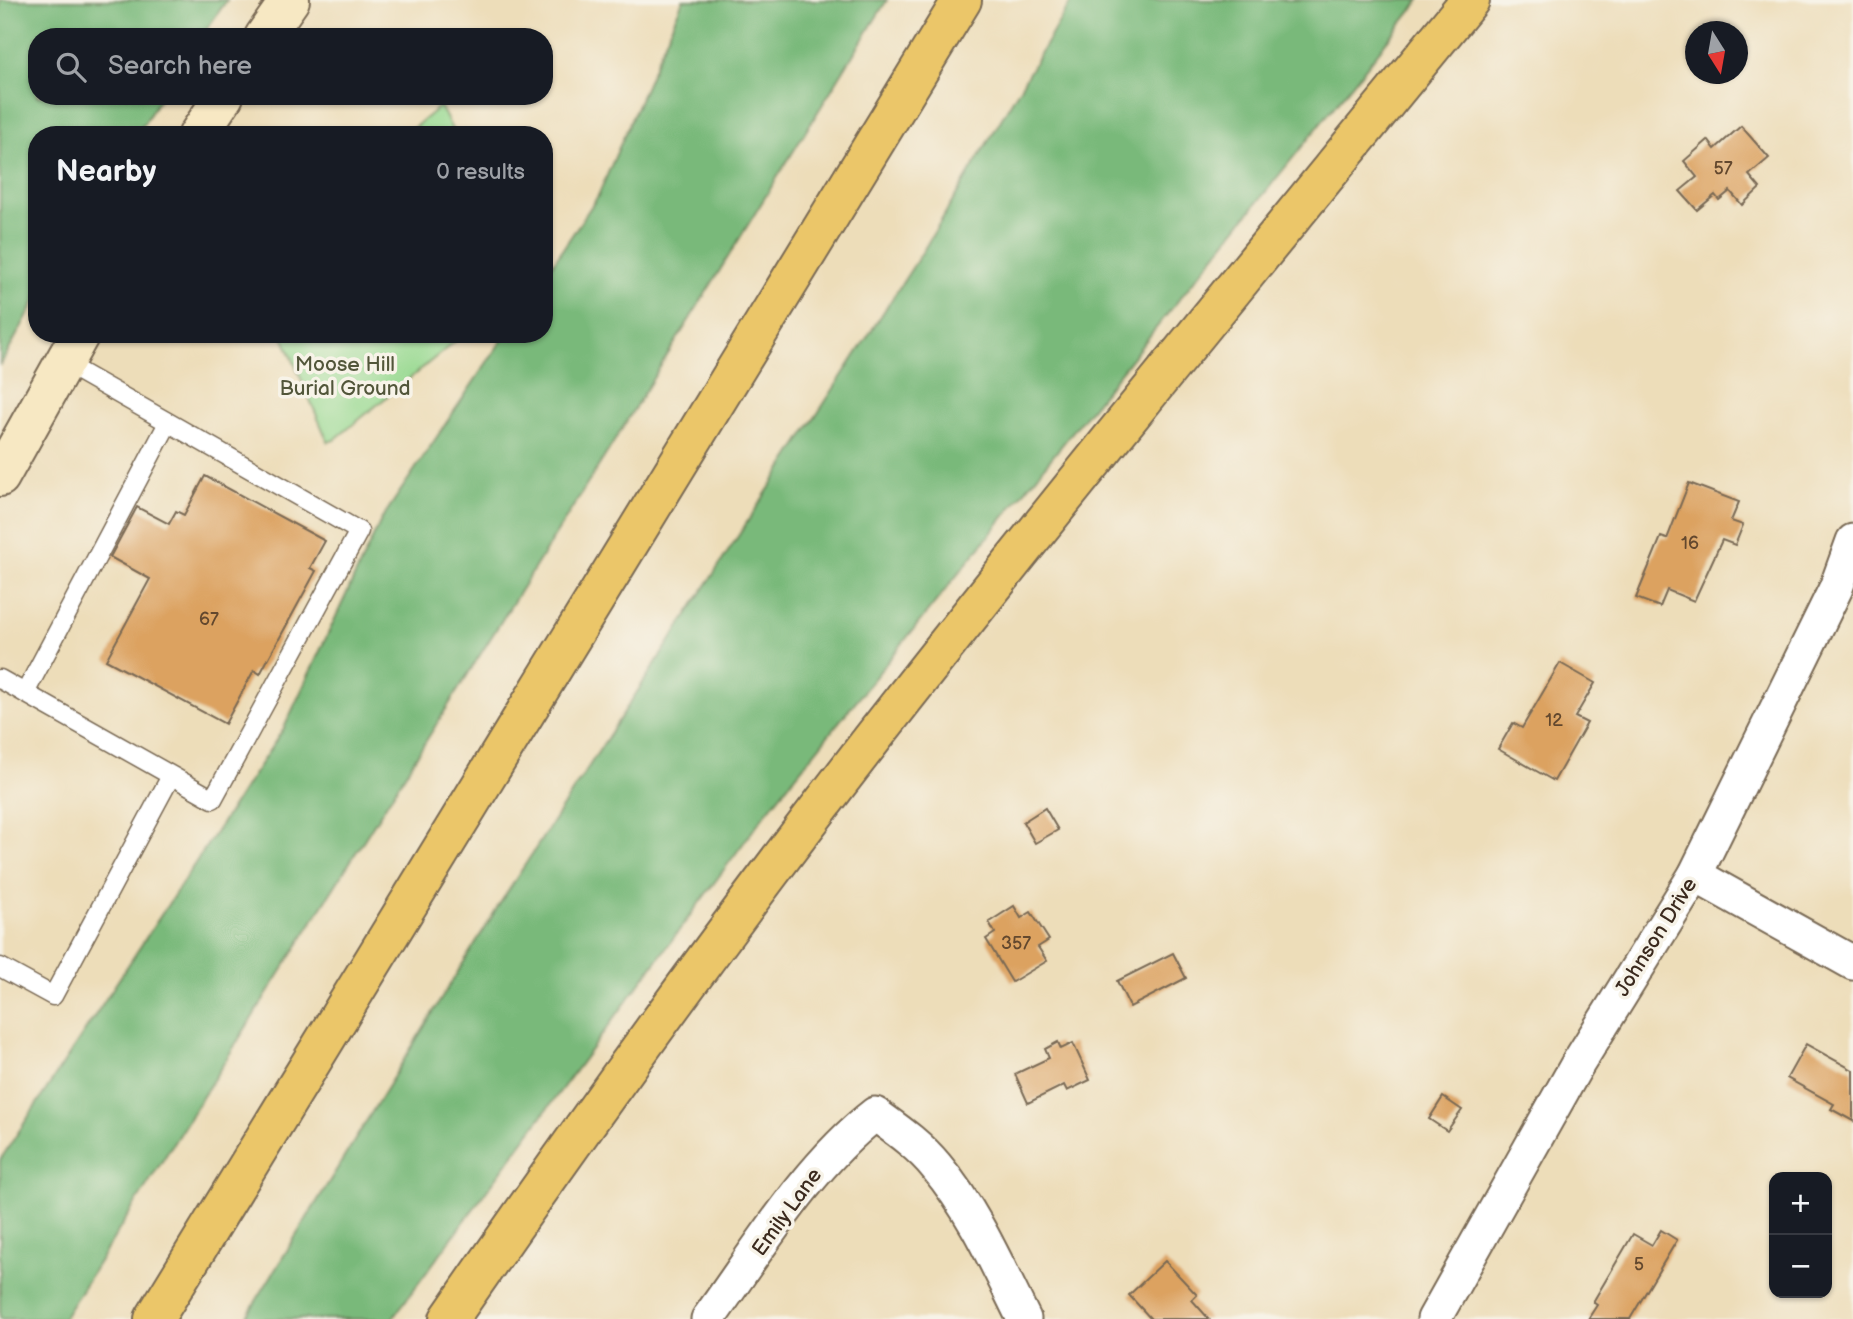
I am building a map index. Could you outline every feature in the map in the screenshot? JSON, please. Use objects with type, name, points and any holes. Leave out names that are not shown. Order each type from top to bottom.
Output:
[{"type":"highway","points":[[154,1319],[962,0]]},
{"type":"highway","points":[[449,1319],[665,1014],[895,709],[1145,397],[1470,0]]},
{"type":"main road","points":[[270,28],[290,0]]},
{"type":"main road","points":[[204,126],[217,105]]},
{"type":"main road","points":[[0,477],[72,349]]},
{"type":"street","name":"Johnson Drive","points":[[1434,1319],[1577,1065],[1695,875],[1836,588],[1853,541]]},
{"type":"street","points":[[1695,875],[1853,963]]},
{"type":"street","name":"Emily Lane","points":[[708,1319],[822,1163],[856,1128],[875,1114],[918,1147],[954,1190],[975,1221],[1024,1319]]},
{"type":"lane","points":[[1,682],[213,799],[359,531],[168,423],[72,349]]},
{"type":"lane","points":[[25,694],[168,423]]},
{"type":"lane","points":[[0,967],[53,996],[171,776]]},
{"type":"green space","points":[[0,0],[227,0],[207,28],[28,28],[28,105],[155,105],[143,126],[28,126],[28,315],[0,366]]},
{"type":"green space","points":[[683,0],[887,0],[610,448],[63,1319],[0,1319],[0,1160],[284,728],[381,520],[500,343],[553,343],[553,264],[598,196]]},
{"type":"green space","points":[[1072,0],[1420,0],[765,814],[392,1319],[245,1319],[497,908],[923,251]]},
{"type":"green space","points":[[440,106],[450,126],[416,126]]},
{"type":"green space","name":"Moose Hill Burial Ground","points":[[286,343],[453,343],[334,440],[328,442]]},
{"type":"building","points":[[1741,126],[1769,158],[1749,175],[1760,188],[1742,205],[1730,191],[1719,200],[1715,195],[1697,210],[1680,191],[1697,177],[1684,161],[1708,140],[1715,149]]},
{"type":"building","points":[[205,476],[325,541],[310,568],[316,571],[260,674],[254,670],[225,724],[106,660],[150,579],[110,557],[137,507],[169,524],[176,511],[184,515]]},
{"type":"building","points":[[1689,483],[1739,502],[1731,521],[1743,525],[1735,545],[1722,540],[1694,601],[1667,590],[1660,607],[1636,598],[1661,537],[1667,539]]},
{"type":"building","points":[[1560,663],[1595,683],[1575,717],[1587,723],[1554,781],[1498,749],[1513,723],[1522,728]]},
{"type":"building","points":[[1045,808],[1058,830],[1035,843],[1023,822]]},
{"type":"building","points":[[1014,906],[1021,918],[1031,912],[1049,940],[1038,947],[1047,961],[1012,982],[986,939],[995,933],[989,922]]},
{"type":"building","points":[[1173,953],[1186,978],[1130,1007],[1117,981]]},
{"type":"building","points":[[1058,1042],[1061,1049],[1073,1043],[1090,1080],[1067,1091],[1064,1085],[1028,1103],[1015,1074],[1049,1058],[1045,1049]]},
{"type":"building","points":[[1806,1044],[1853,1070],[1853,1121],[1831,1109],[1834,1104],[1787,1078]]},
{"type":"building","points":[[1443,1097],[1462,1110],[1447,1131],[1429,1119]]},
{"type":"building","points":[[1661,1230],[1677,1240],[1630,1319],[1588,1319],[1597,1305],[1593,1302],[1633,1234],[1652,1245]]},
{"type":"building","points":[[1165,1261],[1197,1295],[1192,1300],[1209,1319],[1151,1319],[1129,1295]]}]
